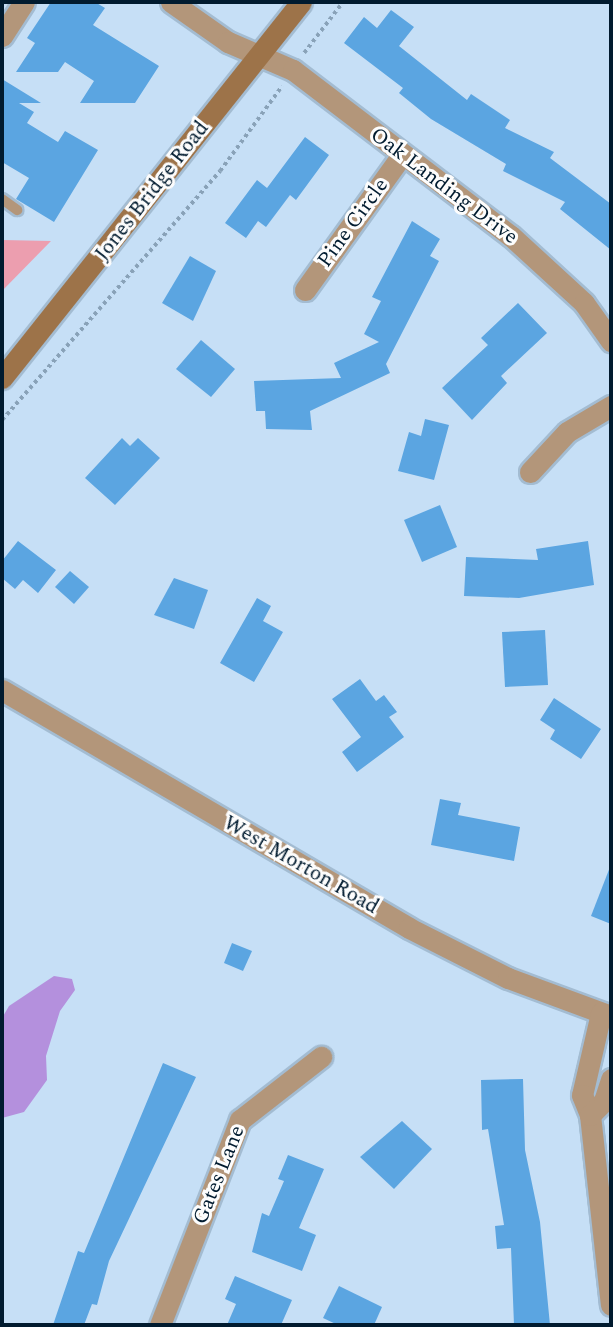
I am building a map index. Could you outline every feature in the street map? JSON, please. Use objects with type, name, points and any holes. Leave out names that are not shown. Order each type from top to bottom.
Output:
[{"type":"main road","name":"Jones Bridge Road","points":[[2,378],[301,2]]},
{"type":"street","points":[[2,36],[24,2]]},
{"type":"street","name":"Oak Landing Drive","points":[[171,2],[228,42],[293,71],[539,259],[584,303],[611,341]]},
{"type":"street","name":"Pine Circle","points":[[305,290],[402,155]]},
{"type":"street","points":[[530,472],[567,432],[611,406]]},
{"type":"street","name":"West Morton Road","points":[[2,690],[409,928],[508,978],[606,1014]]},
{"type":"street","points":[[606,1014],[582,1095],[590,1115],[611,1305]]},
{"type":"street","name":"Gates Lane","points":[[160,1325],[240,1120],[321,1057]]},
{"type":"street","points":[[590,1115],[604,1101],[611,1079]]},
{"type":"lane","points":[[2,199],[18,210]]},
{"type":"path","points":[[2,420],[220,172],[343,2]]},
{"type":"shaded area","points":[[2,240],[51,241],[2,291]]},
{"type":"shaded area","points":[[54,976],[72,979],[75,990],[60,1011],[46,1056],[47,1080],[24,1112],[2,1118],[2,1018],[9,1006]]},
{"type":"building","points":[[51,2],[95,2],[105,8],[93,25],[159,66],[135,103],[80,103],[94,81],[65,62],[58,72],[16,72],[35,43],[27,38]]},
{"type":"building","points":[[391,10],[414,27],[399,46],[467,100],[471,94],[510,120],[505,128],[554,152],[550,158],[611,204],[611,250],[560,209],[565,202],[503,171],[506,164],[431,119],[399,93],[403,88],[344,43],[364,17],[377,28]]},
{"type":"building","points":[[2,79],[41,103],[19,103],[34,112],[27,123],[58,142],[65,131],[98,150],[54,222],[16,199],[29,178],[2,162]]},
{"type":"building","points":[[305,137],[329,155],[296,200],[290,195],[266,227],[258,221],[246,238],[225,223],[257,180],[267,188]]},
{"type":"building","points":[[412,221],[440,239],[430,256],[439,261],[386,364],[390,373],[310,411],[312,430],[266,429],[265,411],[256,411],[254,381],[341,378],[334,363],[379,342],[364,334],[381,301],[372,297]]},
{"type":"building","points":[[190,256],[216,271],[193,321],[162,303]]},
{"type":"building","points":[[518,303],[547,333],[501,376],[507,383],[472,420],[442,388],[488,345],[481,338]]},
{"type":"building","points":[[201,340],[235,369],[211,397],[176,369]]},
{"type":"building","points":[[425,419],[449,425],[434,480],[398,471],[409,432],[421,436]]},
{"type":"building","points":[[122,438],[130,446],[138,438],[160,458],[115,505],[85,478]]},
{"type":"building","points":[[440,505],[457,547],[422,562],[404,520]]},
{"type":"building","points":[[18,541],[56,570],[38,593],[23,580],[15,589],[2,578],[2,561]]},
{"type":"building","points":[[588,541],[594,585],[519,598],[464,596],[466,557],[538,560],[536,549]]},
{"type":"building","points":[[70,571],[89,587],[74,604],[55,587]]},
{"type":"building","points":[[174,578],[208,590],[194,629],[154,615]]},
{"type":"building","points":[[257,598],[271,606],[263,621],[283,632],[254,682],[220,663]]},
{"type":"building","points":[[545,630],[548,685],[505,687],[502,632]]},
{"type":"building","points":[[360,679],[376,701],[384,695],[397,712],[389,717],[404,737],[357,772],[342,752],[361,737],[332,699]]},
{"type":"building","points":[[554,698],[601,729],[581,759],[550,739],[555,730],[540,720]]},
{"type":"building","points":[[440,799],[461,803],[458,815],[520,827],[514,861],[431,845]]},
{"type":"building","points":[[611,868],[611,924],[591,916]]},
{"type":"building","points":[[232,943],[252,951],[243,971],[224,963]]},
{"type":"building","points":[[163,1063],[196,1077],[109,1261],[97,1305],[92,1304],[84,1325],[53,1325],[78,1251],[84,1253]]},
{"type":"building","points":[[523,1079],[525,1150],[540,1222],[550,1325],[514,1325],[511,1248],[497,1249],[495,1226],[504,1225],[488,1129],[482,1130],[481,1080]]},
{"type":"building","points":[[402,1121],[432,1149],[394,1189],[360,1157]]},
{"type":"building","points":[[288,1155],[324,1169],[299,1228],[316,1235],[302,1271],[252,1252],[262,1213],[269,1216],[284,1181],[278,1179]]},
{"type":"building","points":[[235,1276],[292,1300],[281,1325],[227,1325],[236,1304],[225,1299]]},
{"type":"building","points":[[339,1286],[382,1307],[374,1325],[338,1325],[323,1318]]}]
